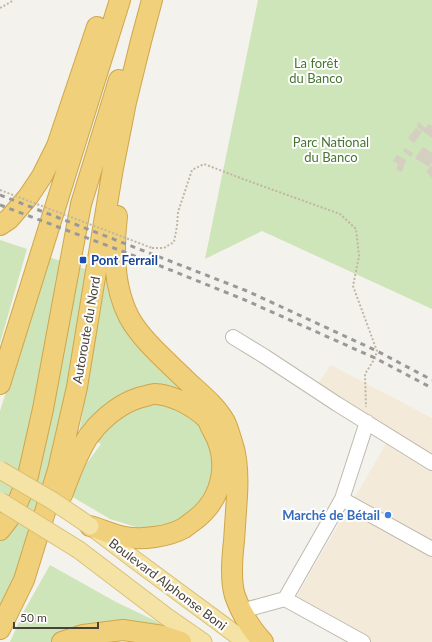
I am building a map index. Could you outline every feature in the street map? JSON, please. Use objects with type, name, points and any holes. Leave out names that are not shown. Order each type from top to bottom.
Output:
[{"type":"highway","points":[[0,225],[9,219],[28,197],[42,176],[57,146],[106,0]]},
{"type":"highway","points":[[0,384],[120,0]]},
{"type":"highway","points":[[0,530],[13,513],[27,480],[43,410],[81,204],[131,39],[145,0]]},
{"type":"highway","name":"Autoroute du Nord","points":[[0,629],[24,580],[58,470],[77,387],[113,168],[126,102],[152,0]]},
{"type":"highway","points":[[113,168],[119,191],[115,232],[115,261],[116,280],[121,298],[130,318],[143,336],[163,358],[213,406],[224,422],[233,443],[237,468],[232,568],[234,594],[248,624],[263,642]]},
{"type":"highway","points":[[24,580],[42,551],[68,479],[78,457],[89,436],[105,418],[118,407],[136,398],[155,394],[174,398],[189,405],[206,418],[217,438],[221,455],[222,473],[218,492],[200,516],[184,528],[171,533],[138,538],[124,537],[90,526]]},
{"type":"highway","points":[[62,642],[83,635],[123,630],[163,636],[181,642]]},
{"type":"main road","name":"Boulevard Alphonse Boni","points":[[0,470],[53,501],[90,526],[246,642]]},
{"type":"main road","name":"Boulevard Alphonse Boni","points":[[0,501],[79,550],[167,617],[203,642]]},
{"type":"lane","points":[[233,337],[432,463]]},
{"type":"lane","points":[[285,599],[342,499],[367,422]]},
{"type":"lane","points":[[342,499],[432,549]]},
{"type":"lane","points":[[241,611],[285,599],[363,642]]},
{"type":"path","points":[[0,8],[14,0]]},
{"type":"path","points":[[0,190],[152,248],[164,248],[174,242],[178,212],[192,170],[204,164],[340,214],[356,229],[359,256],[353,286],[377,351],[375,358],[365,374],[367,422]]},
{"type":"shaded area","name":"Marché de Bétail","points":[[331,365],[432,418],[432,642],[372,642],[295,599],[393,432],[317,385]]},
{"type":"green space","name":"La forêt du Banco","points":[[258,0],[432,0],[432,309],[262,231],[205,259]]},
{"type":"green space","points":[[0,240],[27,249],[0,343]]},
{"type":"green space","points":[[49,257],[88,270],[72,386],[22,564],[0,614],[0,411]]},
{"type":"green space","points":[[106,278],[113,302],[190,393],[201,424],[215,456],[212,490],[185,521],[158,529],[136,527],[110,519],[71,496],[87,463],[101,444],[79,433]]},
{"type":"green space","points":[[50,565],[116,602],[160,623],[158,627],[56,642],[10,642],[24,611]]},
{"type":"building","points":[[418,122],[426,128],[428,124],[432,126],[432,138],[417,127]]},
{"type":"building","points":[[416,128],[422,132],[414,143],[408,138]]},
{"type":"building","points":[[423,147],[432,153],[432,162],[429,167],[415,158]]},
{"type":"building","points":[[405,148],[413,153],[411,157],[403,151]]},
{"type":"building","points":[[397,155],[406,160],[402,172],[396,170],[398,164],[393,161]]},
{"type":"building","points":[[431,166],[432,167],[432,178],[426,171]]},
{"type":"railway","points":[[0,195],[247,291],[377,351],[432,380]]},
{"type":"railway","points":[[0,205],[148,261],[245,300],[375,358],[432,388]]},
{"type":"place","name":"Pont Ferrail","points":[[83,260]]},
{"type":"place","name":"Marché de Bétail","points":[[388,515]]},
{"type":"park label","name":"Parc National du Banco","points":[[331,150]]}]
